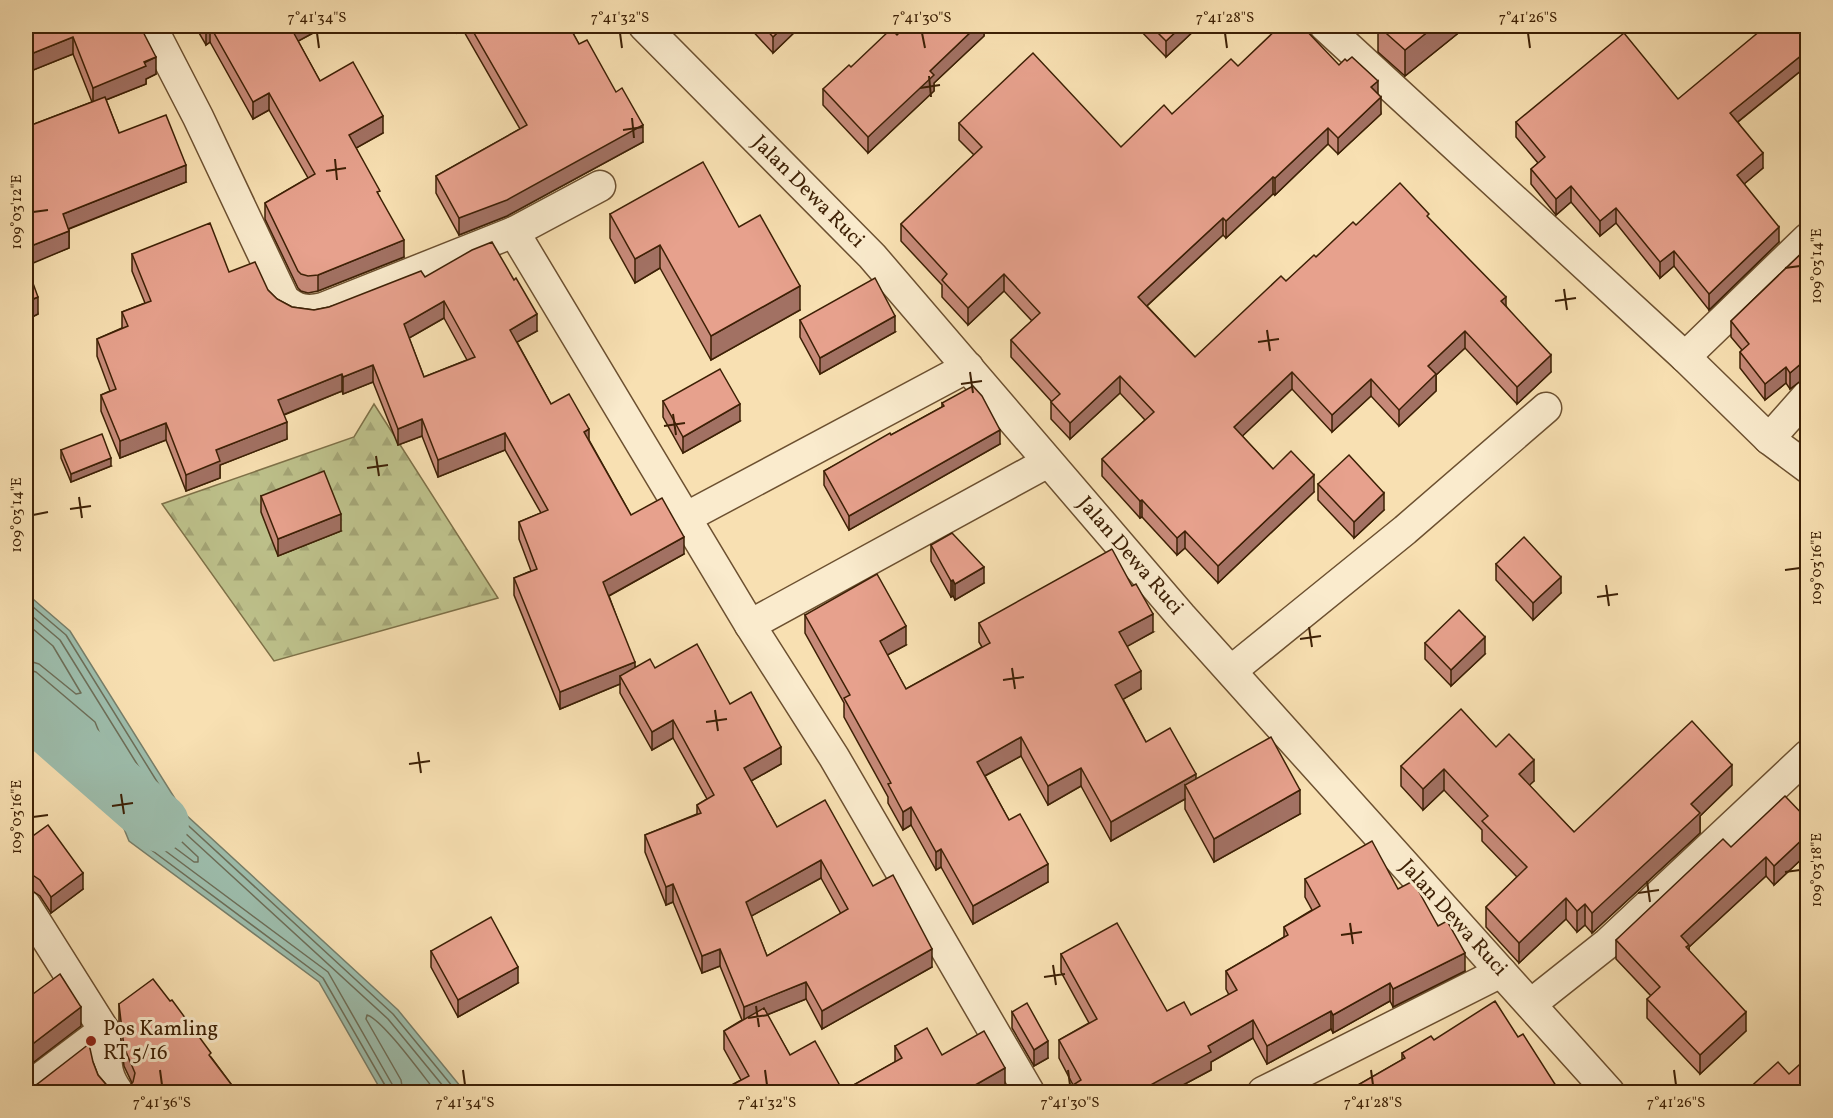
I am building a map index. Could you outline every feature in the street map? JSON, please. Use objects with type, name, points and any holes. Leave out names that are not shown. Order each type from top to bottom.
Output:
[{"type":"street","points":[[151,26],[198,117],[284,299],[293,308],[304,311],[323,308],[514,232],[600,186]]},
{"type":"street","name":"Jalan Dewa Ruci","points":[[644,26],[872,256],[1231,671],[1609,1092]]},
{"type":"street","points":[[1325,26],[1685,357],[1769,439],[1808,468]]},
{"type":"street","points":[[514,232],[750,625],[834,757],[1029,1092]]},
{"type":"street","points":[[1685,357],[1808,238]]},
{"type":"street","points":[[687,517],[968,368]]},
{"type":"street","points":[[1769,439],[1808,395]]},
{"type":"street","points":[[1231,671],[1405,530],[1546,408]]},
{"type":"street","points":[[750,625],[1048,462]]},
{"type":"street","points":[[1531,1004],[1608,943],[1808,755]]},
{"type":"street","points":[[27,911],[104,1030],[107,1073],[118,1092]]},
{"type":"street","points":[[1263,1092],[1501,972]]},
{"type":"street","points":[[26,1089],[104,1030]]},
{"type":"green space","points":[[374,404],[498,598],[274,661],[162,504],[354,437]]},
{"type":"water","points":[[26,593],[70,631],[184,813],[398,1010],[465,1092],[382,1092],[319,982],[129,841],[83,728],[26,681]]},
{"type":"building","points":[[26,26],[140,26],[156,57],[144,62],[146,66],[93,88],[73,37],[26,56]]},
{"type":"building","points":[[210,26],[296,26],[291,28],[320,81],[353,62],[383,116],[349,135],[404,240],[318,275],[308,276],[298,271],[265,203],[315,174],[269,93],[253,102]]},
{"type":"building","points":[[470,26],[569,26],[579,44],[587,40],[616,92],[622,88],[643,125],[507,200],[459,218],[436,176],[527,125]]},
{"type":"building","points":[[763,26],[784,26],[773,37]]},
{"type":"building","points":[[906,26],[977,26],[930,71],[934,75],[868,137],[823,89],[849,65],[851,67],[891,29],[897,35]]},
{"type":"building","points":[[1151,26],[1182,26],[1166,41]]},
{"type":"building","points":[[1280,26],[1302,26],[1339,65],[1345,59],[1347,61],[1352,57],[1378,81],[1371,87],[1381,97],[1338,138],[1328,128],[1226,221],[1223,218],[1138,297],[1195,357],[1281,276],[1286,281],[1314,255],[1316,257],[1353,222],[1356,225],[1400,183],[1429,214],[1427,216],[1506,297],[1501,301],[1551,355],[1517,387],[1465,331],[1428,366],[1436,374],[1399,410],[1371,379],[1332,415],[1292,372],[1234,427],[1273,469],[1291,451],[1314,475],[1218,566],[1185,531],[1177,538],[1102,459],[1154,412],[1120,376],[1070,423],[1051,402],[1060,394],[1011,340],[1040,313],[1004,274],[968,308],[942,280],[947,274],[901,224],[982,147],[959,123],[1033,53],[1121,147],[1164,105],[1172,114],[1231,59],[1238,66]]},
{"type":"building","points":[[1378,26],[1435,26],[1405,50]]},
{"type":"building","points":[[1766,26],[1793,26],[1808,43],[1808,50],[1730,113],[1763,153],[1737,175],[1779,227],[1709,294],[1674,251],[1660,262],[1616,208],[1600,221],[1571,186],[1556,199],[1531,169],[1545,157],[1516,122],[1624,33],[1678,99]]},
{"type":"building","points":[[105,97],[119,133],[166,115],[186,165],[63,214],[69,231],[26,248],[26,118],[29,126]]},
{"type":"building","points":[[703,162],[739,227],[760,215],[800,286],[711,336],[660,245],[635,259],[610,214]]},
{"type":"building","points":[[210,223],[229,272],[255,262],[268,290],[277,299],[292,307],[314,310],[329,307],[421,271],[425,277],[472,250],[492,242],[537,314],[510,330],[551,404],[569,394],[589,429],[584,432],[631,515],[662,498],[684,537],[603,582],[635,662],[560,692],[514,578],[537,569],[519,522],[548,510],[505,433],[438,460],[422,419],[398,429],[373,365],[343,377],[342,374],[278,400],[287,422],[216,450],[220,461],[186,475],[166,423],[120,441],[101,395],[116,389],[97,339],[128,326],[122,312],[151,301],[132,254]],"holes":[[[444,301],[475,357],[424,377],[404,324]]]},
{"type":"building","points":[[1808,247],[1808,362],[1803,362],[1790,373],[1786,367],[1765,384],[1740,352],[1749,344],[1731,321]]},
{"type":"building","points":[[26,264],[38,297],[26,302]]},
{"type":"building","points":[[875,278],[895,316],[820,358],[800,320]]},
{"type":"building","points":[[720,369],[740,404],[683,437],[663,401]]},
{"type":"building","points":[[973,386],[982,396],[1000,430],[849,516],[824,471],[890,433],[891,435],[944,406],[942,403]]},
{"type":"building","points":[[102,434],[111,458],[71,474],[61,450]]},
{"type":"building","points":[[1349,455],[1384,493],[1354,522],[1318,484]]},
{"type":"building","points":[[324,471],[341,514],[278,539],[261,496]]},
{"type":"building","points":[[952,533],[984,567],[955,584],[953,580],[951,581],[931,545]]},
{"type":"building","points":[[1524,537],[1561,577],[1533,603],[1496,564]]},
{"type":"building","points":[[1112,549],[1132,586],[1136,584],[1153,614],[1119,632],[1141,671],[1115,685],[1146,742],[1170,728],[1196,774],[1111,822],[1081,768],[1048,786],[1021,737],[977,762],[1009,820],[1020,814],[1048,864],[973,906],[941,849],[936,852],[911,807],[903,812],[888,784],[891,783],[844,698],[850,695],[805,615],[877,574],[906,626],[880,641],[906,689],[990,643],[979,623]]},
{"type":"building","points":[[1459,610],[1485,637],[1451,670],[1425,643]]},
{"type":"building","points":[[697,644],[730,704],[751,692],[781,747],[744,768],[777,827],[825,800],[873,886],[893,875],[932,949],[822,1011],[806,982],[744,1007],[720,949],[702,956],[673,884],[666,887],[645,835],[701,813],[697,805],[714,795],[673,720],[652,732],[620,676],[650,659],[655,668]],"holes":[[[821,860],[848,909],[767,956],[746,902]]]},
{"type":"building","points":[[1461,709],[1496,747],[1509,734],[1534,760],[1519,774],[1574,832],[1692,721],[1732,765],[1691,804],[1700,813],[1592,913],[1585,904],[1577,911],[1566,898],[1519,943],[1486,907],[1527,867],[1482,821],[1488,816],[1444,769],[1423,789],[1401,766]]},
{"type":"building","points":[[1271,737],[1300,790],[1214,839],[1185,785]]},
{"type":"building","points":[[1785,796],[1808,820],[1808,834],[1774,866],[1766,857],[1681,936],[1689,945],[1686,947],[1746,1012],[1700,1055],[1647,999],[1660,987],[1616,940],[1723,839],[1731,847]]},
{"type":"building","points":[[48,825],[83,873],[51,897],[40,880],[31,874],[26,866],[26,841]]},
{"type":"building","points":[[1372,841],[1398,889],[1413,881],[1438,926],[1447,921],[1465,953],[1393,989],[1390,983],[1333,1015],[1331,1011],[1267,1046],[1253,1020],[1208,1046],[1211,1052],[1138,1092],[1077,1092],[1073,1085],[1081,1080],[1059,1040],[1097,1019],[1061,954],[1117,923],[1167,1011],[1184,1002],[1191,1015],[1237,990],[1226,971],[1288,935],[1284,927],[1320,906],[1305,879]]},
{"type":"building","points":[[491,917],[518,967],[458,1000],[431,951]]},
{"type":"building","points":[[60,974],[81,1007],[26,1049],[26,983],[33,994]]},
{"type":"building","points":[[153,979],[170,1001],[172,1000],[237,1092],[26,1092],[26,1087],[36,1085],[89,1044],[98,1075],[110,1089],[118,1091],[128,1088],[133,1082],[135,1073],[124,1047],[119,1004]]},
{"type":"building","points":[[1495,1001],[1518,1037],[1523,1034],[1560,1092],[1362,1092],[1358,1085],[1405,1058],[1402,1053],[1431,1036],[1434,1040]]},
{"type":"building","points":[[1027,1003],[1048,1041],[1034,1050],[1012,1012]]},
{"type":"building","points":[[764,1008],[790,1055],[815,1041],[843,1091],[902,1058],[895,1046],[927,1028],[942,1055],[984,1031],[1005,1068],[963,1092],[719,1092],[749,1076],[724,1031]]},
{"type":"building","points":[[1808,1057],[1808,1092],[1745,1092],[1778,1062],[1789,1074]]},
{"type":"waterway","points":[[26,703],[160,823]]},
{"type":"place","name":"Pos Kamling RT 5/16","points":[[91,1041]]}]
